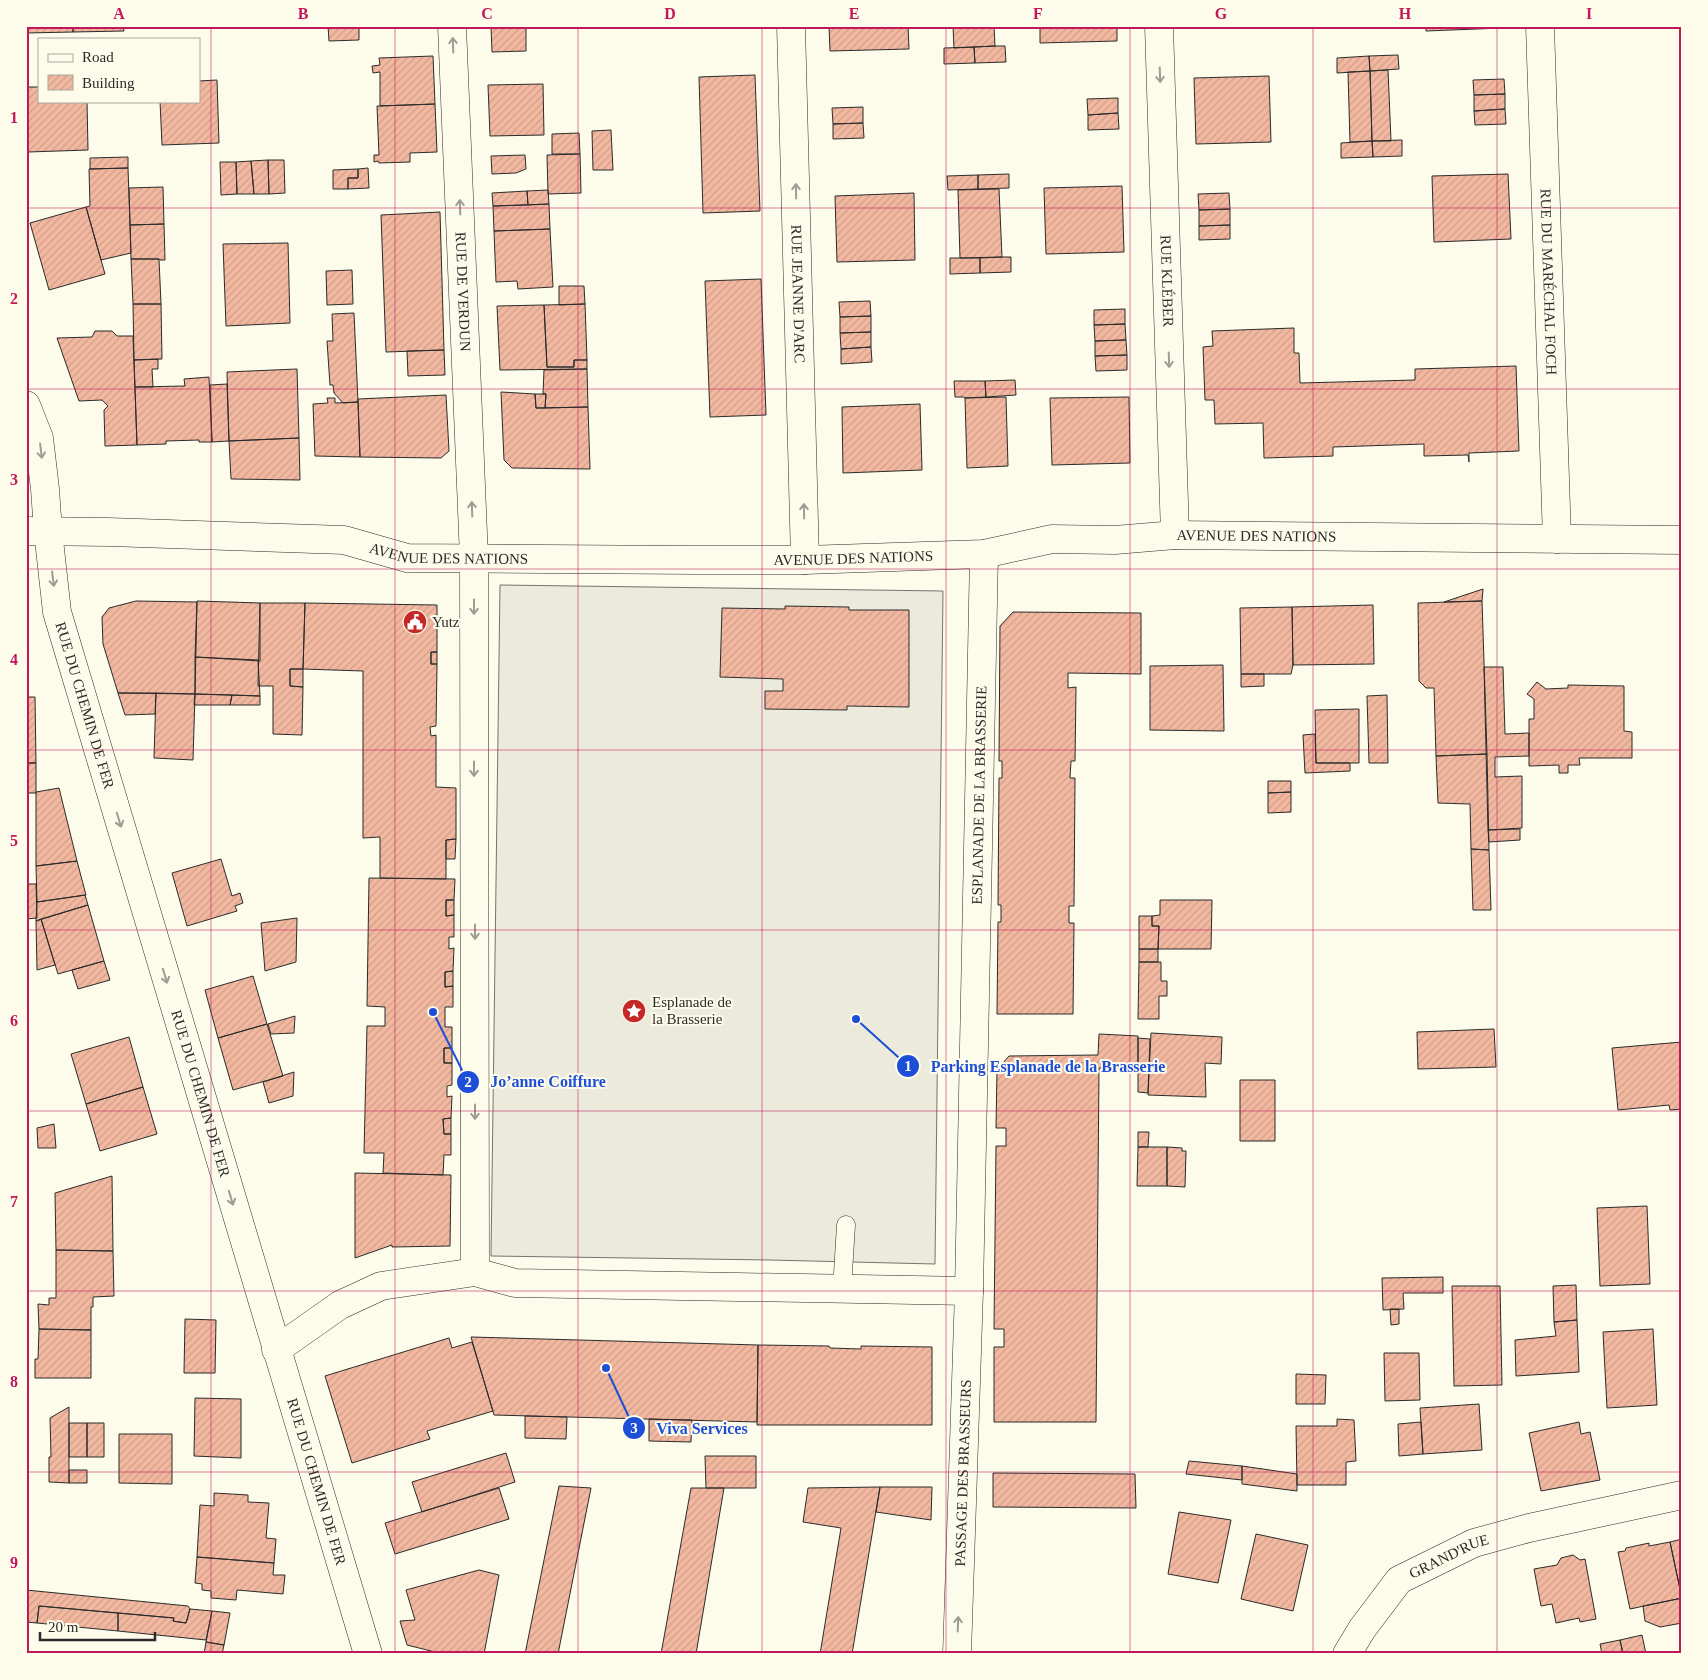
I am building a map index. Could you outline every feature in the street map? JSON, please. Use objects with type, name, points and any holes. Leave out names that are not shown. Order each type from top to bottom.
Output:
[{"type":"street","name":"RUE DE VERDUN","points":[[452,26],[474,558]]},
{"type":"street","name":"RUE JEANNE D'ARC","points":[[791,26],[805,560]]},
{"type":"street","name":"RUE KLÉBER","points":[[1158,26],[1175,536]]},
{"type":"street","name":"RUE DU MARÉCHAL FOCH","points":[[1540,26],[1557,539]]},
{"type":"street","name":"RUE DU CHEMIN DE FER","points":[[26,405],[39,438],[45,489],[37,531],[57,612],[368,1654]]},
{"type":"street","name":"AVENUE DES NATIONS","points":[[37,531],[344,540],[407,558],[805,560],[984,554],[1052,539],[1115,540],[1175,536],[1682,540]]},
{"type":"street","name":"ESPLANADE DE LA BRASSERIE","points":[[969,1291],[984,554]]},
{"type":"street","points":[[474,558],[475,1272]]},
{"type":"street","points":[[276,1350],[340,1305],[381,1286],[475,1272],[515,1283],[969,1291]]},
{"type":"street","name":"PASSAGE DES BRASSEURS","points":[[957,1654],[969,1291]]},
{"type":"street","name":"GRAND'RUE","points":[[1347,1654],[1362,1629],[1399,1580],[1474,1543],[1530,1528],[1682,1495]]},
{"type":"lane","points":[[842,1289],[846,1225]]},
{"type":"shaded area","name":"Esplanade de la Brasserie","points":[[500,585],[943,591],[935,1264],[491,1256]]},
{"type":"building","points":[[26,26],[73,26],[73,32],[26,33]]},
{"type":"building","points":[[73,26],[123,26],[124,31],[73,32]]},
{"type":"building","points":[[328,26],[359,26],[359,40],[329,41]]},
{"type":"building","points":[[491,26],[526,26],[526,51],[492,52]]},
{"type":"building","points":[[829,26],[908,26],[909,49],[830,51]]},
{"type":"building","points":[[953,26],[994,26],[995,46],[954,48]]},
{"type":"building","points":[[1040,26],[1117,26],[1117,41],[1040,43]]},
{"type":"building","points":[[1426,26],[1502,26],[1502,28],[1426,31]]},
{"type":"building","points":[[1005,46],[1006,62],[975,63],[974,47]]},
{"type":"building","points":[[974,47],[975,63],[944,64],[944,48]]},
{"type":"building","points":[[1398,55],[1399,69],[1370,71],[1369,56]]},
{"type":"building","points":[[433,56],[435,104],[380,106],[380,72],[373,73],[372,66],[380,65],[379,58]]},
{"type":"building","points":[[1369,56],[1370,71],[1337,73],[1337,58]]},
{"type":"building","points":[[1388,70],[1391,141],[1372,141],[1370,71]]},
{"type":"building","points":[[1370,71],[1372,141],[1350,142],[1348,72]]},
{"type":"building","points":[[755,75],[760,211],[703,213],[699,77]]},
{"type":"building","points":[[1269,76],[1271,142],[1196,144],[1194,78]]},
{"type":"building","points":[[1504,79],[1505,94],[1474,95],[1473,80]]},
{"type":"building","points":[[217,80],[219,143],[162,145],[160,102],[200,102],[200,81]]},
{"type":"building","points":[[26,83],[28,87],[38,87],[38,102],[87,102],[88,150],[28,152]]},
{"type":"building","points":[[543,84],[544,135],[490,136],[488,85]]},
{"type":"building","points":[[1505,94],[1505,109],[1474,111],[1474,95]]},
{"type":"building","points":[[1118,98],[1118,113],[1088,115],[1087,99]]},
{"type":"building","points":[[435,104],[437,152],[410,153],[410,162],[374,162],[374,155],[379,155],[377,106]]},
{"type":"building","points":[[863,107],[863,123],[833,124],[832,108]]},
{"type":"building","points":[[1505,109],[1506,124],[1475,125],[1474,111]]},
{"type":"building","points":[[1118,113],[1119,129],[1088,130],[1088,115]]},
{"type":"building","points":[[863,123],[864,138],[833,139],[833,124]]},
{"type":"building","points":[[611,130],[613,170],[593,170],[592,131]]},
{"type":"building","points":[[579,133],[580,154],[552,154],[552,134]]},
{"type":"building","points":[[1402,140],[1402,156],[1373,157],[1372,141]]},
{"type":"building","points":[[1372,141],[1373,157],[1341,158],[1341,143]]},
{"type":"building","points":[[580,154],[581,193],[548,194],[547,155]]},
{"type":"building","points":[[525,155],[526,169],[516,173],[492,174],[491,156]]},
{"type":"building","points":[[128,157],[128,168],[90,169],[90,158]]},
{"type":"building","points":[[268,160],[284,160],[285,193],[269,194]]},
{"type":"building","points":[[268,160],[269,194],[254,194],[251,161]]},
{"type":"building","points":[[251,161],[254,194],[237,194],[236,162]]},
{"type":"building","points":[[220,162],[236,162],[237,194],[221,195]]},
{"type":"building","points":[[128,168],[131,253],[101,260],[86,207],[90,206],[89,169]]},
{"type":"building","points":[[368,168],[369,188],[348,189],[348,178],[358,178],[358,169]]},
{"type":"building","points":[[358,169],[358,178],[348,178],[348,189],[333,189],[333,170]]},
{"type":"building","points":[[1009,174],[1009,188],[978,189],[978,175]]},
{"type":"building","points":[[1508,174],[1511,239],[1434,242],[1432,176]]},
{"type":"building","points":[[978,175],[978,189],[948,190],[947,176]]},
{"type":"building","points":[[1122,186],[1124,252],[1046,254],[1044,188]]},
{"type":"building","points":[[163,187],[164,224],[130,225],[129,188]]},
{"type":"building","points":[[999,189],[1002,257],[960,258],[958,190]]},
{"type":"building","points":[[548,190],[549,204],[528,205],[527,191]]},
{"type":"building","points":[[527,191],[528,205],[493,206],[492,193]]},
{"type":"building","points":[[914,193],[915,260],[837,262],[835,196]]},
{"type":"building","points":[[1229,193],[1230,209],[1199,210],[1198,194]]},
{"type":"building","points":[[549,204],[550,229],[494,231],[493,206]]},
{"type":"building","points":[[86,207],[105,274],[49,290],[30,223]]},
{"type":"building","points":[[1230,209],[1230,225],[1199,226],[1199,210]]},
{"type":"building","points":[[440,212],[444,350],[386,352],[381,215]]},
{"type":"building","points":[[164,224],[165,260],[131,259],[130,225]]},
{"type":"building","points":[[1230,225],[1230,239],[1199,240],[1199,226]]},
{"type":"building","points":[[550,229],[553,287],[518,289],[517,281],[496,282],[494,231]]},
{"type":"building","points":[[288,243],[290,323],[226,326],[223,244]]},
{"type":"building","points":[[1011,257],[1011,272],[980,273],[980,258]]},
{"type":"building","points":[[950,258],[980,258],[980,273],[950,274]]},
{"type":"building","points":[[131,259],[159,259],[161,304],[133,304]]},
{"type":"building","points":[[352,270],[353,304],[327,305],[326,271]]},
{"type":"building","points":[[761,279],[766,415],[710,417],[705,281]]},
{"type":"building","points":[[559,286],[584,286],[585,304],[559,305]]},
{"type":"building","points":[[870,301],[871,316],[840,317],[839,302]]},
{"type":"building","points":[[133,304],[161,304],[162,359],[134,360]]},
{"type":"building","points":[[585,304],[587,360],[574,360],[574,367],[547,367],[544,305]]},
{"type":"building","points":[[544,305],[547,367],[574,367],[574,360],[587,360],[587,369],[500,370],[497,306]]},
{"type":"building","points":[[1125,309],[1125,324],[1094,325],[1094,310]]},
{"type":"building","points":[[354,313],[358,402],[343,403],[334,393],[333,385],[330,385],[327,341],[333,341],[332,314]]},
{"type":"building","points":[[871,316],[871,332],[840,333],[840,317]]},
{"type":"building","points":[[1125,324],[1126,340],[1095,341],[1094,325]]},
{"type":"building","points":[[1294,328],[1294,353],[1299,353],[1300,383],[1415,380],[1415,369],[1516,366],[1519,451],[1469,453],[1469,462],[1468,455],[1424,456],[1424,444],[1333,447],[1333,456],[1264,458],[1263,423],[1215,424],[1214,400],[1205,400],[1203,347],[1213,346],[1212,331]]},
{"type":"building","points":[[95,331],[112,331],[117,336],[133,336],[137,445],[105,446],[104,410],[108,406],[102,400],[79,401],[57,338],[92,337]]},
{"type":"building","points":[[871,332],[871,347],[841,349],[840,333]]},
{"type":"building","points":[[1126,340],[1127,355],[1095,356],[1095,341]]},
{"type":"building","points":[[871,347],[872,362],[841,364],[841,349]]},
{"type":"building","points":[[444,350],[445,375],[408,376],[407,351]]},
{"type":"building","points":[[1127,355],[1127,370],[1096,371],[1095,356]]},
{"type":"building","points":[[158,359],[158,369],[152,369],[153,387],[135,387],[134,360]]},
{"type":"building","points":[[297,369],[299,438],[229,441],[227,372]]},
{"type":"building","points":[[587,369],[588,407],[545,408],[546,394],[543,394],[544,370]]},
{"type":"building","points":[[209,377],[212,442],[199,442],[199,440],[166,441],[166,444],[137,445],[135,387],[185,386],[184,379]]},
{"type":"building","points":[[1015,380],[1016,395],[986,397],[985,381]]},
{"type":"building","points":[[954,381],[985,381],[986,397],[955,397]]},
{"type":"building","points":[[227,384],[229,441],[212,442],[210,385]]},
{"type":"building","points":[[501,392],[535,394],[536,408],[588,407],[590,469],[512,468],[504,460]]},
{"type":"building","points":[[535,394],[546,394],[545,408],[536,408]]},
{"type":"building","points":[[446,395],[449,451],[441,458],[360,457],[358,399]]},
{"type":"building","points":[[1006,397],[1008,466],[967,468],[965,398]]},
{"type":"building","points":[[1129,397],[1130,463],[1052,465],[1050,398]]},
{"type":"building","points":[[327,398],[335,398],[335,403],[358,402],[360,457],[315,456],[313,404],[328,403]]},
{"type":"building","points":[[920,404],[922,470],[843,473],[842,407]]},
{"type":"building","points":[[299,438],[300,480],[231,479],[229,441]]},
{"type":"building","points":[[1483,589],[1482,601],[1444,602]]},
{"type":"building","points":[[136,601],[197,602],[195,694],[118,693],[103,644],[102,617],[109,608]]},
{"type":"building","points":[[197,601],[260,603],[260,661],[195,657]]},
{"type":"building","points":[[1482,601],[1487,754],[1436,756],[1434,688],[1426,688],[1419,681],[1418,603]]},
{"type":"building","points":[[260,603],[305,603],[303,669],[290,669],[290,686],[303,687],[302,735],[273,734],[273,686],[258,686]]},
{"type":"building","points":[[305,603],[437,605],[437,652],[431,652],[431,664],[437,664],[436,726],[430,727],[431,736],[436,735],[436,787],[456,788],[456,839],[446,840],[446,879],[380,878],[380,837],[363,838],[363,671],[303,669]]},
{"type":"building","points":[[1373,605],[1374,664],[1293,665],[1292,607]]},
{"type":"building","points":[[785,606],[849,607],[849,610],[909,610],[909,707],[847,706],[847,710],[765,709],[765,691],[783,691],[783,679],[720,677],[722,608],[785,609]]},
{"type":"building","points":[[1292,607],[1293,665],[1291,674],[1241,674],[1240,608]]},
{"type":"building","points":[[1013,612],[1141,613],[1141,674],[1068,673],[1068,688],[1076,687],[1075,761],[1071,761],[1070,778],[1075,778],[1074,906],[1069,906],[1069,923],[1074,923],[1073,1014],[997,1014],[998,922],[1001,922],[1001,905],[998,905],[999,778],[1002,778],[1002,761],[999,761],[1000,626]]},
{"type":"building","points":[[431,652],[437,652],[437,664],[431,664]]},
{"type":"building","points":[[195,657],[258,660],[260,696],[195,694]]},
{"type":"building","points":[[1223,665],[1224,731],[1150,730],[1150,666]]},
{"type":"building","points":[[1484,667],[1503,667],[1505,734],[1529,733],[1529,756],[1495,757],[1495,777],[1522,776],[1522,828],[1488,830]]},
{"type":"building","points":[[290,669],[303,669],[303,687],[290,686]]},
{"type":"building","points":[[1241,674],[1264,674],[1264,686],[1241,687]]},
{"type":"building","points":[[1537,682],[1546,689],[1568,688],[1568,685],[1624,686],[1624,731],[1632,732],[1632,758],[1579,758],[1580,765],[1568,765],[1568,773],[1559,773],[1559,765],[1529,766],[1529,719],[1534,719],[1534,699],[1527,694]]},
{"type":"building","points":[[118,693],[156,693],[155,714],[125,715]]},
{"type":"building","points":[[156,693],[195,694],[193,760],[154,758]]},
{"type":"building","points":[[195,694],[232,695],[230,705],[194,705]]},
{"type":"building","points":[[232,695],[260,696],[260,705],[230,705]]},
{"type":"building","points":[[1387,695],[1388,763],[1369,763],[1367,696]]},
{"type":"building","points":[[26,697],[35,697],[36,763],[26,763]]},
{"type":"building","points":[[1359,709],[1359,763],[1316,763],[1315,710]]},
{"type":"building","points":[[1315,734],[1316,763],[1350,763],[1350,771],[1305,773],[1303,735]]},
{"type":"building","points":[[1487,754],[1489,850],[1471,849],[1470,804],[1438,803],[1436,756]]},
{"type":"building","points":[[26,763],[36,763],[36,793],[26,793]]},
{"type":"building","points":[[1268,781],[1291,781],[1291,792],[1268,793]]},
{"type":"building","points":[[59,788],[77,861],[36,866],[36,792]]},
{"type":"building","points":[[1291,792],[1291,812],[1268,813],[1268,793]]},
{"type":"building","points":[[1520,829],[1520,840],[1489,842],[1488,830]]},
{"type":"building","points":[[456,839],[455,859],[446,859],[446,840]]},
{"type":"building","points":[[1471,849],[1489,850],[1491,910],[1473,910]]},
{"type":"building","points":[[221,859],[232,896],[240,893],[243,903],[235,906],[237,911],[187,926],[172,873]]},
{"type":"building","points":[[77,861],[86,895],[37,902],[36,866]]},
{"type":"building","points":[[369,878],[455,879],[454,900],[446,900],[446,916],[454,915],[454,937],[449,937],[449,949],[454,948],[453,971],[445,972],[445,987],[453,986],[453,1007],[445,1007],[445,1027],[452,1027],[452,1048],[444,1048],[444,1063],[452,1063],[452,1085],[447,1086],[447,1097],[452,1096],[451,1118],[443,1119],[444,1134],[451,1134],[451,1155],[444,1155],[443,1175],[383,1173],[384,1153],[364,1153],[367,1026],[385,1026],[385,1007],[367,1006]]},
{"type":"building","points":[[26,884],[36,884],[37,918],[26,919]]},
{"type":"building","points":[[85,895],[88,905],[36,921],[37,902]]},
{"type":"building","points":[[446,900],[454,900],[454,915],[446,916]]},
{"type":"building","points":[[1160,900],[1212,900],[1211,949],[1158,949],[1159,926],[1152,926],[1152,916],[1160,915]]},
{"type":"building","points":[[88,905],[104,961],[58,974],[41,919]]},
{"type":"building","points":[[1139,916],[1152,916],[1152,926],[1159,926],[1158,949],[1139,949]]},
{"type":"building","points":[[297,918],[296,962],[265,971],[261,923]]},
{"type":"building","points":[[41,919],[55,965],[37,970],[36,921]]},
{"type":"building","points":[[1139,949],[1158,949],[1158,962],[1139,962]]},
{"type":"building","points":[[104,961],[110,980],[78,989],[72,970]]},
{"type":"building","points":[[1139,962],[1161,962],[1161,981],[1167,981],[1167,996],[1159,996],[1159,1019],[1138,1019]]},
{"type":"building","points":[[453,971],[453,986],[445,987],[445,972]]},
{"type":"building","points":[[253,976],[267,1024],[218,1038],[205,990]]},
{"type":"building","points":[[295,1016],[294,1033],[271,1034],[268,1024]]},
{"type":"building","points":[[267,1024],[283,1076],[233,1090],[218,1038]]},
{"type":"building","points":[[1494,1029],[1496,1067],[1418,1069],[1417,1032]]},
{"type":"building","points":[[1151,1033],[1222,1037],[1221,1064],[1205,1063],[1206,1097],[1148,1095]]},
{"type":"building","points":[[1099,1034],[1138,1036],[1138,1069],[1099,1068],[1096,1422],[994,1422],[994,1347],[1004,1347],[1004,1329],[994,1329],[996,1146],[1006,1146],[1006,1128],[996,1128],[997,1070],[1009,1056],[1098,1055]]},
{"type":"building","points":[[129,1037],[143,1087],[86,1104],[71,1054]]},
{"type":"building","points":[[1138,1038],[1150,1039],[1148,1093],[1138,1092]]},
{"type":"building","points":[[1682,1042],[1682,1109],[1670,1110],[1669,1105],[1618,1110],[1612,1048]]},
{"type":"building","points":[[444,1048],[452,1048],[452,1063],[444,1063]]},
{"type":"building","points":[[294,1072],[293,1096],[269,1103],[263,1082]]},
{"type":"building","points":[[1240,1080],[1275,1080],[1275,1141],[1240,1141]]},
{"type":"building","points":[[143,1087],[157,1134],[100,1151],[86,1104]]},
{"type":"building","points":[[451,1118],[451,1134],[444,1134],[443,1119]]},
{"type":"building","points":[[54,1124],[56,1148],[38,1148],[37,1128]]},
{"type":"building","points":[[1138,1132],[1149,1132],[1148,1147],[1138,1147]]},
{"type":"building","points":[[1138,1147],[1167,1147],[1167,1186],[1137,1186]]},
{"type":"building","points":[[1167,1147],[1182,1148],[1182,1151],[1186,1151],[1185,1187],[1167,1186]]},
{"type":"building","points":[[355,1173],[451,1175],[450,1246],[392,1247],[392,1245],[355,1258]]},
{"type":"building","points":[[112,1176],[113,1251],[56,1250],[55,1193]]},
{"type":"building","points":[[1647,1206],[1650,1284],[1600,1286],[1597,1208]]},
{"type":"building","points":[[56,1250],[113,1251],[114,1296],[93,1297],[91,1330],[39,1329],[38,1304],[49,1305],[49,1298],[56,1298]]},
{"type":"building","points":[[1443,1277],[1443,1293],[1403,1293],[1404,1309],[1383,1310],[1382,1278]]},
{"type":"building","points":[[1576,1285],[1577,1320],[1554,1322],[1553,1286]]},
{"type":"building","points":[[1452,1286],[1500,1286],[1502,1385],[1454,1386]]},
{"type":"building","points":[[1390,1309],[1399,1309],[1399,1324],[1391,1325]]},
{"type":"building","points":[[185,1319],[216,1320],[215,1373],[184,1373]]},
{"type":"building","points":[[1577,1320],[1579,1372],[1516,1376],[1515,1340],[1556,1336],[1554,1322]]},
{"type":"building","points":[[39,1329],[91,1330],[91,1378],[35,1378],[35,1359],[38,1359]]},
{"type":"building","points":[[1653,1329],[1657,1405],[1607,1408],[1603,1332]]},
{"type":"building","points":[[471,1337],[758,1345],[757,1422],[494,1415]]},
{"type":"building","points":[[449,1338],[452,1348],[472,1342],[493,1411],[427,1431],[430,1439],[352,1463],[325,1376]]},
{"type":"building","points":[[758,1345],[829,1346],[830,1348],[861,1349],[861,1346],[932,1347],[932,1425],[757,1425]]},
{"type":"building","points":[[1384,1353],[1419,1353],[1420,1400],[1385,1401]]},
{"type":"building","points":[[1296,1374],[1326,1375],[1325,1404],[1296,1404]]},
{"type":"building","points":[[195,1398],[241,1399],[241,1458],[194,1456]]},
{"type":"building","points":[[1479,1404],[1482,1450],[1423,1454],[1420,1408]]},
{"type":"building","points":[[69,1407],[69,1483],[49,1482],[49,1457],[51,1457],[50,1418]]},
{"type":"building","points":[[525,1416],[567,1417],[566,1439],[525,1438]]},
{"type":"building","points":[[649,1419],[692,1420],[691,1442],[649,1441]]},
{"type":"building","points":[[1337,1419],[1354,1420],[1356,1461],[1346,1462],[1346,1485],[1297,1485],[1296,1426],[1337,1426]]},
{"type":"building","points":[[1421,1422],[1423,1454],[1399,1456],[1398,1424]]},
{"type":"building","points":[[1579,1422],[1581,1434],[1590,1432],[1600,1480],[1541,1491],[1529,1433]]},
{"type":"building","points":[[69,1423],[87,1423],[87,1457],[69,1457]]},
{"type":"building","points":[[87,1423],[104,1423],[104,1457],[87,1457]]},
{"type":"building","points":[[119,1434],[172,1434],[172,1484],[119,1483]]},
{"type":"building","points":[[506,1453],[515,1482],[422,1512],[412,1482]]},
{"type":"building","points":[[705,1456],[756,1456],[756,1488],[706,1488]]},
{"type":"building","points":[[1189,1461],[1242,1466],[1242,1480],[1186,1474]]},
{"type":"building","points":[[1242,1466],[1297,1474],[1297,1491],[1242,1484]]},
{"type":"building","points":[[69,1470],[87,1470],[87,1483],[69,1483]]},
{"type":"building","points":[[993,1473],[1135,1474],[1136,1508],[993,1507]]},
{"type":"building","points":[[559,1486],[591,1488],[558,1654],[525,1654]]},
{"type":"building","points":[[880,1487],[932,1487],[931,1520],[876,1512]]},
{"type":"building","points":[[880,1487],[852,1654],[820,1654],[841,1528],[803,1522],[808,1488]]},
{"type":"building","points":[[499,1488],[509,1519],[395,1554],[385,1523]]},
{"type":"building","points":[[691,1488],[724,1488],[696,1654],[661,1654]]},
{"type":"building","points":[[214,1493],[248,1495],[248,1502],[269,1503],[266,1538],[276,1539],[274,1563],[197,1557],[200,1505],[214,1506]]},
{"type":"building","points":[[1179,1512],[1231,1520],[1218,1583],[1168,1574]]},
{"type":"building","points":[[1256,1534],[1308,1545],[1293,1611],[1241,1599]]},
{"type":"building","points":[[1682,1539],[1682,1594],[1681,1594],[1670,1542]]},
{"type":"building","points":[[1670,1542],[1682,1598],[1630,1609],[1618,1552],[1625,1551],[1626,1548],[1649,1543],[1649,1546]]},
{"type":"building","points":[[1573,1555],[1580,1560],[1585,1559],[1596,1619],[1580,1622],[1579,1618],[1556,1623],[1552,1604],[1541,1606],[1534,1569],[1557,1565],[1561,1558]]},
{"type":"building","points":[[197,1557],[274,1563],[273,1575],[285,1575],[283,1594],[237,1590],[236,1600],[211,1598],[211,1591],[202,1590],[202,1584],[195,1583]]},
{"type":"building","points":[[479,1570],[499,1575],[484,1654],[443,1654],[407,1645],[400,1621],[415,1620],[406,1590]]},
{"type":"building","points":[[26,1590],[188,1606],[190,1609],[186,1623],[173,1621],[174,1618],[39,1606],[37,1623],[26,1622]]},
{"type":"building","points":[[1682,1598],[1682,1623],[1660,1627],[1645,1621],[1643,1606]]},
{"type":"building","points":[[39,1606],[118,1613],[118,1631],[37,1623]]},
{"type":"building","points":[[190,1609],[212,1611],[206,1640],[118,1631],[118,1613],[174,1618],[173,1621],[186,1623]]},
{"type":"building","points":[[212,1611],[230,1613],[224,1645],[206,1642]]},
{"type":"building","points":[[1642,1635],[1646,1654],[1623,1654],[1620,1640]]},
{"type":"building","points":[[1620,1640],[1623,1654],[1602,1654],[1600,1644]]},
{"type":"building","points":[[206,1642],[224,1645],[222,1654],[204,1654]]},
{"type":"place","name":"Yutz","points":[[415,622]]},
{"type":"place","name":"Esplanade de la Brasserie","points":[[634,1011]]},
{"type":"place","name":"Jo’anne Coiffure","points":[[433,1012]]},
{"type":"place","name":"Parking Esplanade de la Brasserie","points":[[856,1019]]},
{"type":"place","name":"Viva Services","points":[[606,1368]]}]
